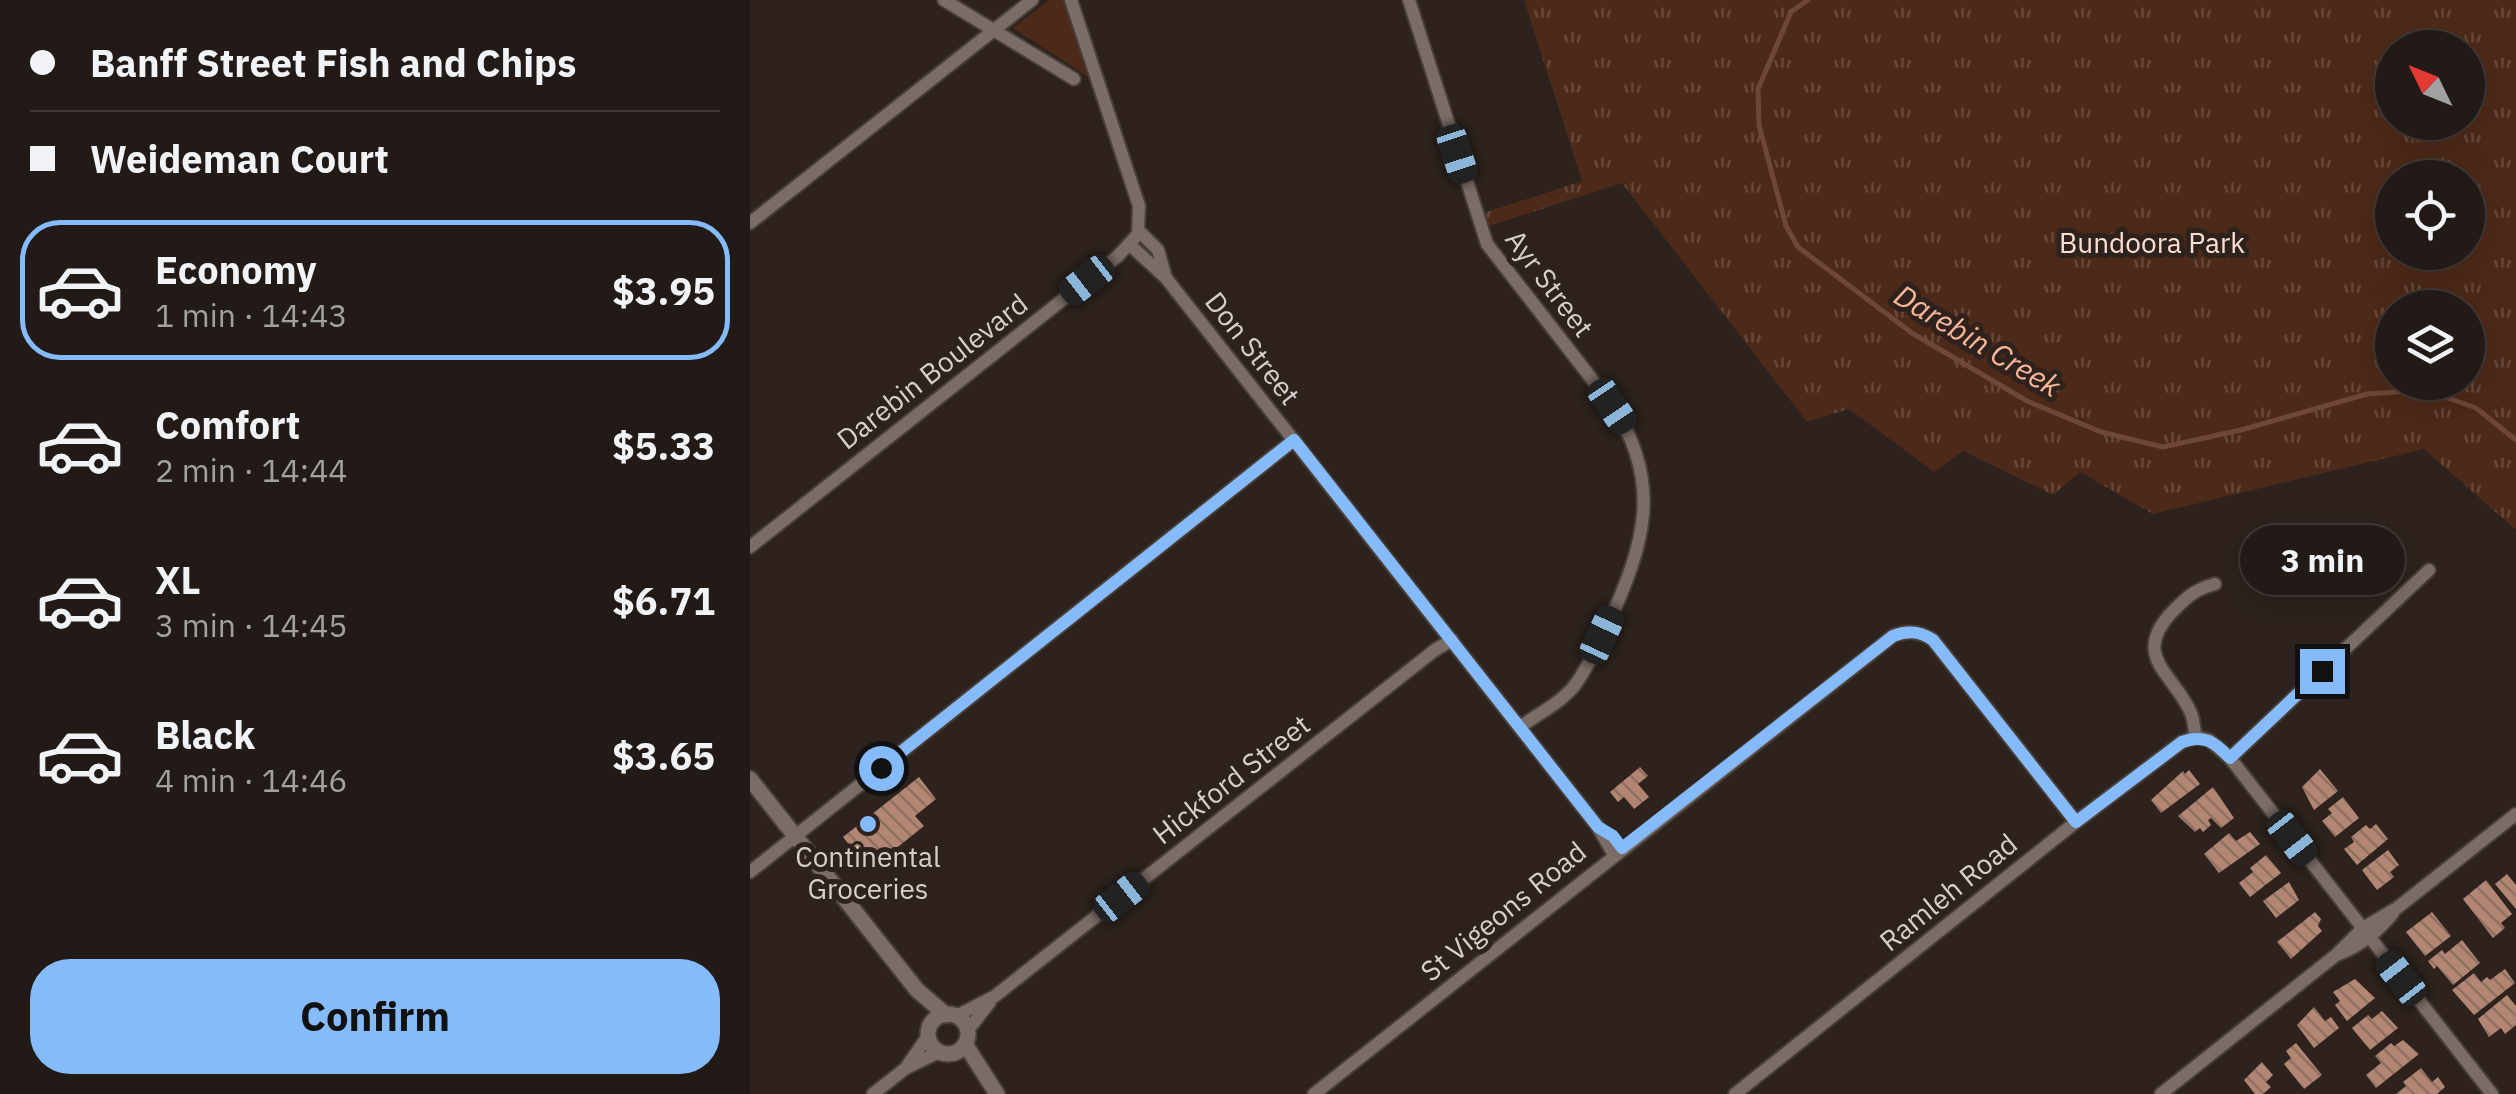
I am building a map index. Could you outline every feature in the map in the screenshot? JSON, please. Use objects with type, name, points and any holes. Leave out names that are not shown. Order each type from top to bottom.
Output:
[{"type":"street","points":[[944,0],[1074,79]]},
{"type":"street","points":[[750,223],[1032,0]]},
{"type":"street","points":[[1071,0],[1139,206],[1139,231]]},
{"type":"street","name":"Ayr Street","points":[[1409,0],[1487,244],[1626,426],[1641,472],[1644,514],[1638,552],[1598,644],[1574,687],[1520,728]]},
{"type":"street","name":"Darebin Boulevard","points":[[750,546],[1130,245],[1139,231]]},
{"type":"street","name":"Don Street","points":[[1139,231],[1158,250],[1166,278]]},
{"type":"street","name":"Don Street","points":[[1130,245],[1166,278],[1598,827],[1613,836],[1618,851]]},
{"type":"street","points":[[750,872],[1294,440]]},
{"type":"street","points":[[2230,758],[2429,570]]},
{"type":"street","points":[[2216,584],[2194,590],[2164,620],[2155,648],[2159,668],[2191,713],[2196,737],[2209,740],[2230,758],[2492,1094]]},
{"type":"street","name":"St Vigeons Road","points":[[1319,1092],[1893,636],[1917,632],[1933,640],[2076,822]]},
{"type":"street","name":"Hickford Street","points":[[951,1015],[995,996],[1452,640]]},
{"type":"street","name":"Ramleh Road","points":[[1736,1094],[2076,822],[2182,742],[2196,737]]},
{"type":"street","points":[[750,779],[917,990],[951,1015],[996,1094]]},
{"type":"street","points":[[2161,1094],[2336,956],[2358,947],[2366,933],[2516,814]]},
{"type":"street","points":[[917,990],[930,1030],[944,1053],[984,1078]]},
{"type":"street","name":"Hickford Street","points":[[966,1037],[995,996]]},
{"type":"street","points":[[906,1068],[930,1030],[951,1015]]},
{"type":"street","points":[[873,1094],[906,1068],[944,1053],[958,1052],[966,1037]]},
{"type":"green space","points":[[1049,0],[1065,0],[1090,78],[1013,28]]},
{"type":"green space","name":"Bundoora Park","points":[[1524,0],[2516,0],[2516,530],[2424,449],[2153,514],[2080,472],[2053,495],[1963,451],[1934,472],[1849,409],[1807,422],[1622,183],[1489,226],[1484,213],[1582,181]]},
{"type":"building","points":[[1640,767],[1648,776],[1638,784],[1649,797],[1634,809],[1624,797],[1618,802],[1610,792]]},
{"type":"building","points":[[2320,769],[2338,791],[2314,810],[2302,787]]},
{"type":"building","points":[[2189,770],[2200,784],[2161,813],[2151,800]]},
{"type":"building","points":[[919,777],[936,799],[915,816],[924,826],[869,870],[843,837]]},
{"type":"building","points":[[2213,787],[2234,818],[2221,828],[2211,818],[2211,825],[2203,832],[2200,828],[2195,832],[2178,816]]},
{"type":"building","points":[[2343,797],[2359,818],[2335,837],[2322,821],[2332,813],[2328,809]]},
{"type":"building","points":[[2376,824],[2388,839],[2357,865],[2344,849],[2366,825],[2370,829]]},
{"type":"building","points":[[2250,832],[2260,844],[2219,873],[2204,854],[2229,833],[2236,841]]},
{"type":"building","points":[[2388,850],[2399,865],[2390,872],[2394,877],[2377,890],[2362,870]]},
{"type":"building","points":[[2266,855],[2281,873],[2250,897],[2239,883]]},
{"type":"building","points":[[2507,874],[2516,885],[2516,909],[2495,884]]},
{"type":"building","points":[[2486,880],[2512,914],[2501,923],[2505,928],[2493,938],[2463,899]]},
{"type":"building","points":[[2289,882],[2299,900],[2276,918],[2263,901]]},
{"type":"building","points":[[2315,912],[2321,919],[2318,926],[2322,931],[2291,959],[2277,942]]},
{"type":"building","points":[[2432,912],[2451,936],[2425,956],[2406,932]]},
{"type":"building","points":[[2462,940],[2480,963],[2453,985],[2428,961]]},
{"type":"building","points":[[2505,969],[2515,983],[2474,1015],[2452,990],[2474,973],[2481,982]]},
{"type":"building","points":[[2355,979],[2375,998],[2347,1021],[2335,1005],[2340,1001],[2333,992]]},
{"type":"building","points":[[2507,995],[2516,1006],[2516,1025],[2505,1034],[2501,1028],[2489,1037],[2478,1019]]},
{"type":"building","points":[[2314,1007],[2325,1021],[2331,1017],[2339,1028],[2314,1048],[2297,1025]]},
{"type":"building","points":[[2382,1011],[2398,1028],[2370,1050],[2352,1028],[2368,1015],[2372,1019]]},
{"type":"building","points":[[2403,1040],[2419,1054],[2376,1088],[2366,1075],[2381,1063],[2375,1056],[2391,1043],[2394,1046]]},
{"type":"building","points":[[2296,1043],[2322,1075],[2304,1089],[2284,1064],[2291,1058],[2286,1051]]},
{"type":"building","points":[[2262,1062],[2273,1075],[2266,1082],[2271,1087],[2263,1094],[2255,1094],[2244,1080]]},
{"type":"building","points":[[2421,1068],[2432,1082],[2438,1077],[2445,1087],[2437,1094],[2396,1094],[2406,1086],[2403,1082]]},
{"type":"waterway","name":"Darebin Creek","points":[[1808,0],[1791,12],[1758,89],[1759,125],[1786,226],[1798,247],[1912,333],[2027,401],[2101,432],[2163,447],[2241,430],[2367,394],[2426,390],[2476,408],[2516,440]]},
{"type":"place","name":"Continental Groceries","points":[[868,824]]},
{"type":"route","points":[[881,768],[1294,440],[1598,827],[1613,836],[1622,848],[1903,632],[1917,632],[1933,640],[2076,822],[2182,742],[2196,737],[2209,740],[2230,758],[2322,671]]}]
